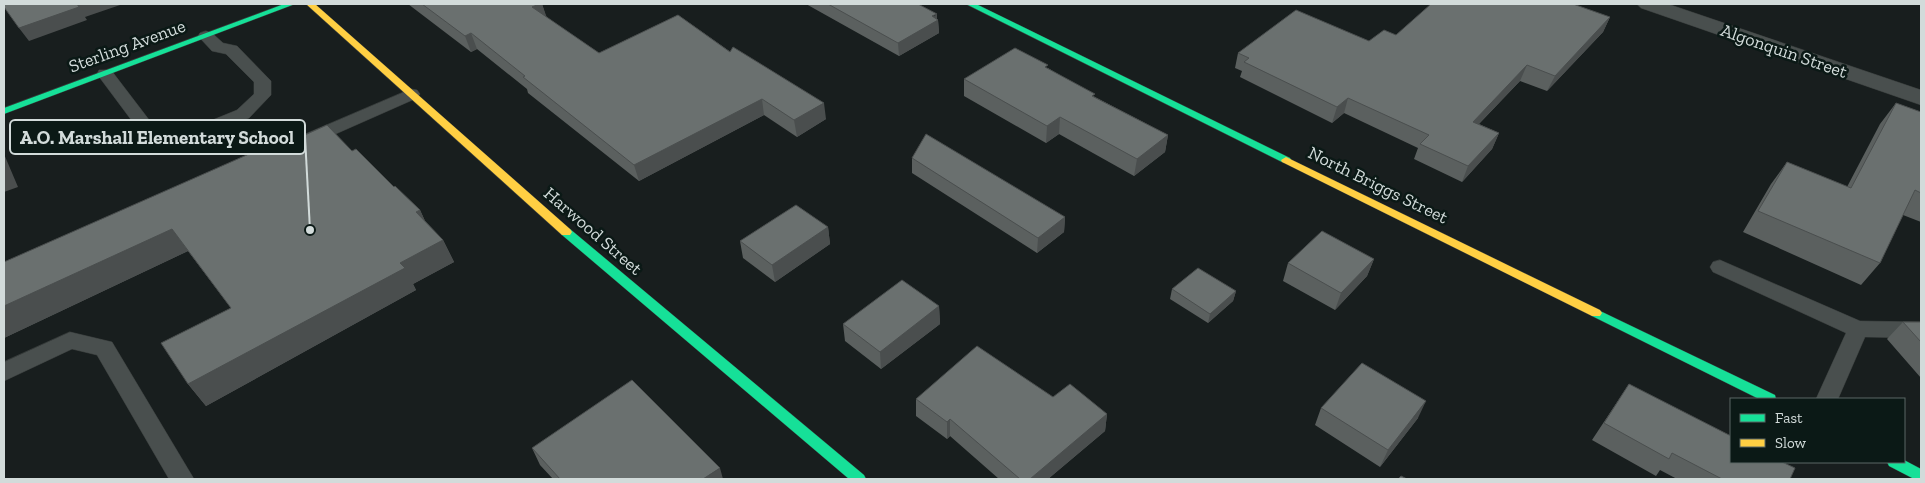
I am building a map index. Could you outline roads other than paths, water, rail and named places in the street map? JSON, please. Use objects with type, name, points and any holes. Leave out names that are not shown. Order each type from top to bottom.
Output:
[{"type":"street","name":"Sterling Avenue","points":[[4,111],[291,4]]},
{"type":"street","name":"Harwood Street","points":[[310,4],[572,237],[859,479]]},
{"type":"street","name":"North Briggs Street","points":[[970,4],[1768,398]]},
{"type":"street","name":"Algonquin Street","points":[[1648,4],[1921,98]]},
{"type":"street","points":[[1896,463],[1921,476]]},
{"type":"lane","points":[[223,29],[234,41],[232,49]]},
{"type":"lane","points":[[104,74],[147,129],[172,135],[196,133],[243,114],[262,96],[263,82],[232,49],[218,48],[206,36]]},
{"type":"lane","points":[[293,146],[411,94]]},
{"type":"lane","points":[[1720,267],[1858,329],[1921,330]]},
{"type":"lane","points":[[1827,398],[1858,329]]},
{"type":"lane","points":[[4,372],[70,340],[104,348],[182,479]]},
{"type":"place","name":"A.O. Marshall Elementary School","points":[[310,230]]}]
